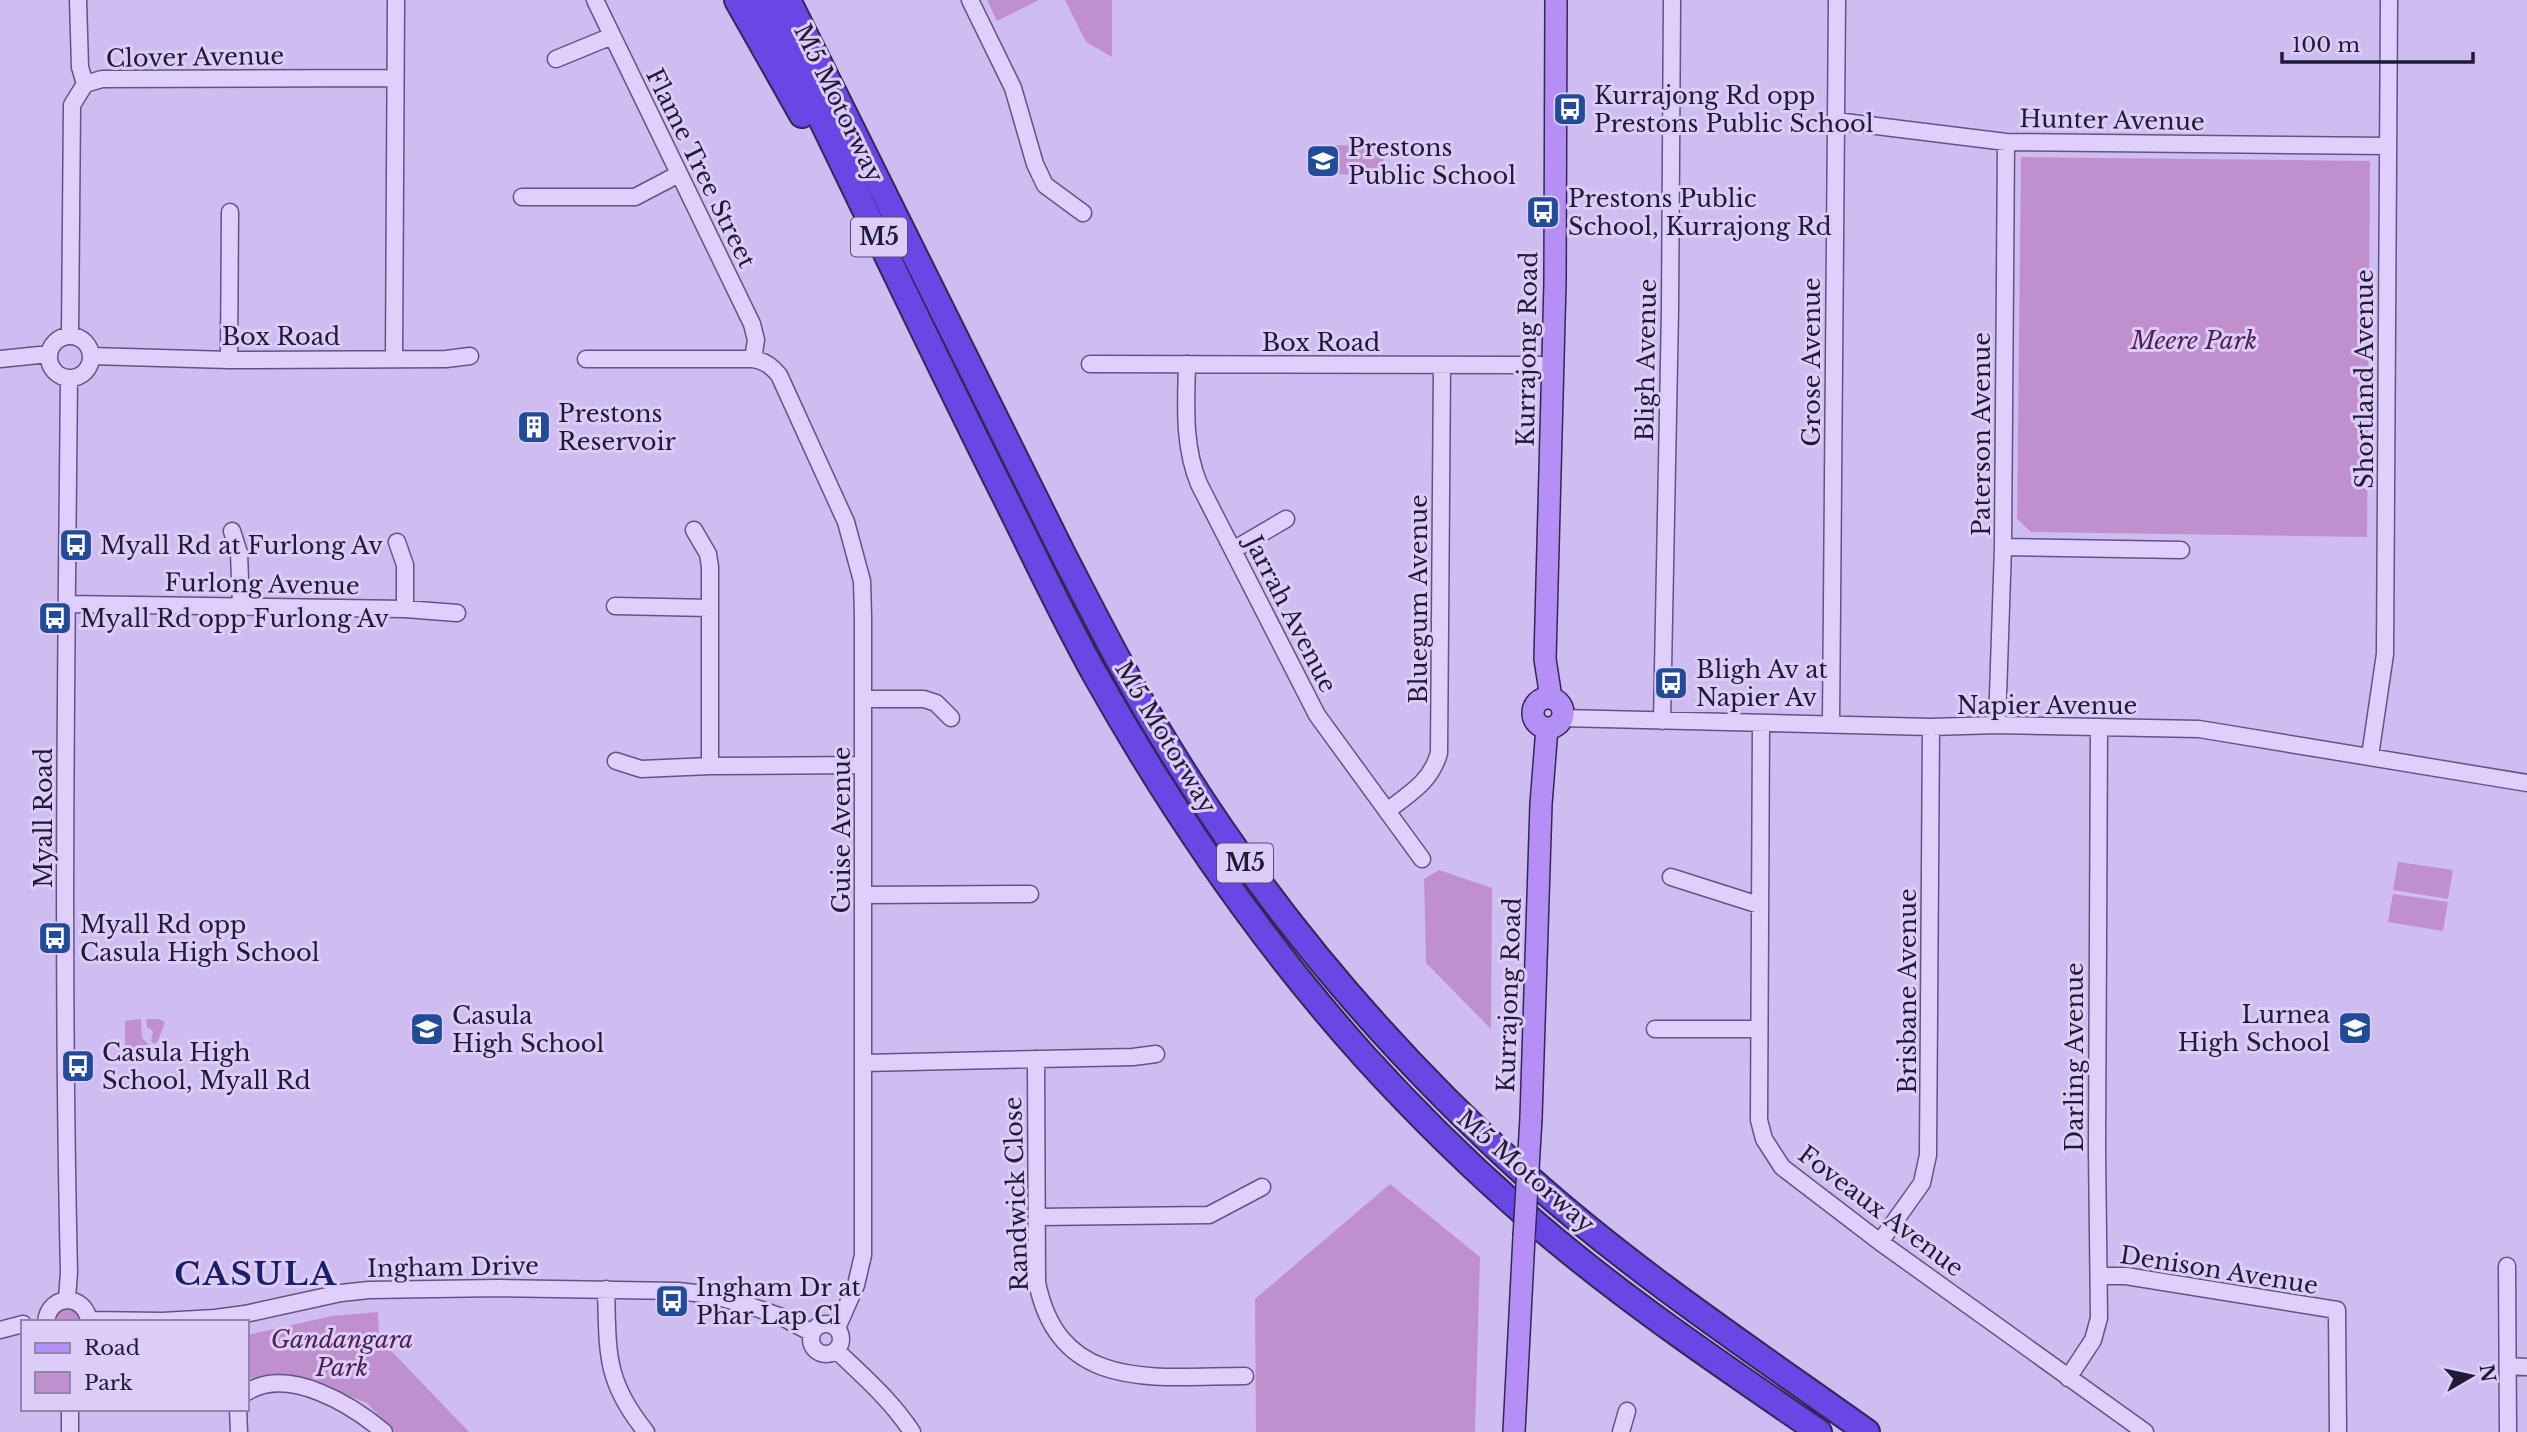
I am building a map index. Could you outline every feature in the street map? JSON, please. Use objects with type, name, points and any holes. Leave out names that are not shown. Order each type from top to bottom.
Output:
[{"type":"highway","points":[[737,0],[780,73],[962,411]]},
{"type":"highway","name":"M5 Motorway","points":[[763,0],[962,411],[1094,673],[1136,746],[1212,863],[1302,983],[1363,1055],[1439,1134],[1555,1239],[1688,1341],[1819,1432]]},
{"type":"highway","name":"M5 Motorway","points":[[788,0],[1108,640],[1151,719],[1195,789],[1286,919],[1397,1049],[1441,1095],[1528,1177],[1689,1306],[1867,1432]]},
{"type":"main road","name":"Kurrajong Road","points":[[1514,1432],[1531,1118],[1541,804],[1555,723],[1538,724],[1533,713],[1539,701],[1551,698],[1545,659],[1553,365],[1556,0]]},
{"type":"street","points":[[78,0],[80,67],[85,84]]},
{"type":"street","points":[[394,358],[396,0]]},
{"type":"street","name":"Flame Tree Street","points":[[595,0],[752,324],[756,340],[753,359]]},
{"type":"street","points":[[970,0],[1013,88],[1035,164],[1045,185],[1083,213]]},
{"type":"street","name":"Bligh Avenue","points":[[1662,721],[1670,338],[1672,0]]},
{"type":"street","name":"Grose Avenue","points":[[1832,724],[1837,0]]},
{"type":"street","name":"Shortland Avenue","points":[[2370,757],[2385,654],[2389,0]]},
{"type":"street","points":[[555,58],[612,36]]},
{"type":"street","name":"Clover Avenue","points":[[70,336],[72,105],[85,84],[102,79],[394,78]]},
{"type":"street","name":"Hunter Avenue","points":[[1836,121],[2006,142],[2388,146]]},
{"type":"street","name":"Paterson Avenue","points":[[1997,725],[2003,547],[2006,142]]},
{"type":"street","points":[[522,197],[635,197],[679,174]]},
{"type":"street","points":[[229,360],[230,212]]},
{"type":"street","points":[[70,336],[87,343],[92,356],[88,370],[69,379],[56,373],[49,361],[49,354],[55,341],[70,336]]},
{"type":"street","points":[[0,359],[49,354]]},
{"type":"street","name":"Box Road","points":[[92,356],[229,360],[446,359],[470,356]]},
{"type":"street","points":[[586,359],[753,359]]},
{"type":"street","name":"Guise Avenue","points":[[753,359],[763,361],[779,375],[846,522],[862,581],[863,1255],[856,1284],[837,1328]]},
{"type":"street","name":"Box Road","points":[[1090,363],[1553,365]]},
{"type":"street","name":"Jarrah Avenue","points":[[1186,364],[1189,456],[1199,484],[1317,715],[1422,859]]},
{"type":"street","name":"Bluegum Avenue","points":[[1387,811],[1427,779],[1435,767],[1440,746],[1442,366]]},
{"type":"street","name":"Myall Road","points":[[67,1299],[69,1272],[65,995],[69,379]]},
{"type":"street","points":[[1233,550],[1286,519]]},
{"type":"street","points":[[694,530],[708,554],[710,766]]},
{"type":"street","points":[[232,531],[239,553],[241,606]]},
{"type":"street","points":[[397,542],[405,565],[405,608]]},
{"type":"street","points":[[2003,547],[2181,550]]},
{"type":"street","name":"Furlong Avenue","points":[[67,604],[405,608],[457,613]]},
{"type":"street","points":[[615,606],[710,608]]},
{"type":"street","points":[[863,699],[924,699],[936,703],[951,718]]},
{"type":"street","name":"Napier Avenue","points":[[1555,723],[1662,721],[2209,730],[2527,783]]},
{"type":"street","name":"Foveaux Avenue","points":[[1761,723],[1759,1120],[1764,1139],[1782,1167],[1880,1242],[2145,1432]]},
{"type":"street","name":"Brisbane Avenue","points":[[1880,1242],[1922,1183],[1928,1156],[1931,727]]},
{"type":"street","name":"Darling Avenue","points":[[2068,1378],[2098,1329],[2099,727]]},
{"type":"street","points":[[616,761],[641,769],[863,765]]},
{"type":"street","points":[[1671,877],[1759,905]]},
{"type":"street","points":[[863,894],[1030,894]]},
{"type":"street","points":[[1655,1029],[1759,1029]]},
{"type":"street","points":[[864,1063],[1133,1058],[1156,1054]]},
{"type":"street","name":"Randwick Close","points":[[1036,1059],[1037,1282],[1045,1314],[1054,1328],[1065,1343],[1079,1354],[1111,1372],[1131,1375],[1245,1376]]},
{"type":"street","points":[[1037,1217],[1209,1214],[1262,1187]]},
{"type":"street","points":[[2507,1266],[2508,1432]]},
{"type":"street","name":"Denison Avenue","points":[[2099,1276],[2126,1276],[2337,1310],[2338,1432]]},
{"type":"street","points":[[606,1289],[608,1354],[612,1375],[632,1413],[646,1432]]},
{"type":"street","name":"Ingham Drive","points":[[180,1320],[245,1314],[341,1293],[369,1290],[606,1289],[712,1295],[782,1317],[812,1333]]},
{"type":"street","points":[[46,1320],[50,1308],[67,1299],[83,1305],[89,1320]]},
{"type":"street","points":[[825,1324],[837,1328],[841,1341],[836,1350],[828,1354],[819,1353],[811,1343],[812,1333],[825,1324]]},
{"type":"street","points":[[0,1330],[21,1325]]},
{"type":"street","points":[[836,1350],[877,1389],[912,1432]]},
{"type":"street","points":[[2508,1366],[2527,1367]]},
{"type":"street","points":[[248,1391],[256,1387],[285,1385],[307,1388],[345,1403],[384,1432]]},
{"type":"street","points":[[69,1411],[70,1432]]},
{"type":"street","points":[[238,1411],[239,1432]]},
{"type":"street","points":[[1621,1432],[1628,1411]]},
{"type":"green space","points":[[987,0],[1039,0],[997,21]]},
{"type":"green space","points":[[1065,0],[1112,0],[1112,57],[1086,42]]},
{"type":"green space","points":[[1327,145],[1384,146],[1383,175],[1326,174]]},
{"type":"green space","name":"Meere Park","points":[[2021,157],[2370,161],[2367,537],[2031,532],[2017,519]]},
{"type":"green space","points":[[2398,862],[2453,870],[2448,899],[2393,890]]},
{"type":"green space","points":[[1439,870],[1492,888],[1491,1029],[1426,963],[1424,879]]},
{"type":"green space","points":[[2393,894],[2448,902],[2443,931],[2388,922]]},
{"type":"green space","points":[[141,1019],[142,1038],[151,1047],[144,1053],[125,1059],[125,1021]]},
{"type":"green space","points":[[146,1019],[165,1022],[158,1041],[154,1044],[151,1041],[153,1031],[147,1027]]},
{"type":"green space","points":[[1390,1184],[1480,1257],[1475,1432],[1256,1432],[1255,1299]]},
{"type":"green space","points":[[75,1307],[82,1320],[53,1320],[60,1308]]},
{"type":"green space","name":"Gandangara Park","points":[[378,1312],[379,1338],[469,1432],[395,1432],[367,1403],[302,1377],[248,1378],[248,1335],[332,1316]]},
{"type":"place","name":"Kurrajong Rd opp Prestons Public School","points":[[1570,109]]},
{"type":"place","name":"Prestons Public School","points":[[1323,161]]},
{"type":"place","name":"Prestons Public School, Kurrajong Rd","points":[[1543,212]]},
{"type":"place","name":"Prestons Reservoir","points":[[534,427]]},
{"type":"place","name":"Myall Rd at Furlong Av","points":[[76,545]]},
{"type":"place","name":"Myall Rd opp Furlong Av","points":[[55,618]]},
{"type":"place","name":"Bligh Av at Napier Av","points":[[1671,683]]},
{"type":"place","name":"Myall Rd opp Casula High School","points":[[55,938]]},
{"type":"place","name":"Lurnea High School","points":[[2355,1028]]},
{"type":"place","name":"Casula High School","points":[[427,1029]]},
{"type":"place","name":"Casula High School, Myall Rd","points":[[78,1066]]},
{"type":"place","name":"Ingham Dr at Phar Lap Cl","points":[[672,1301]]},
{"type":"district","name":"CASULA","points":[[256,1274]]}]
